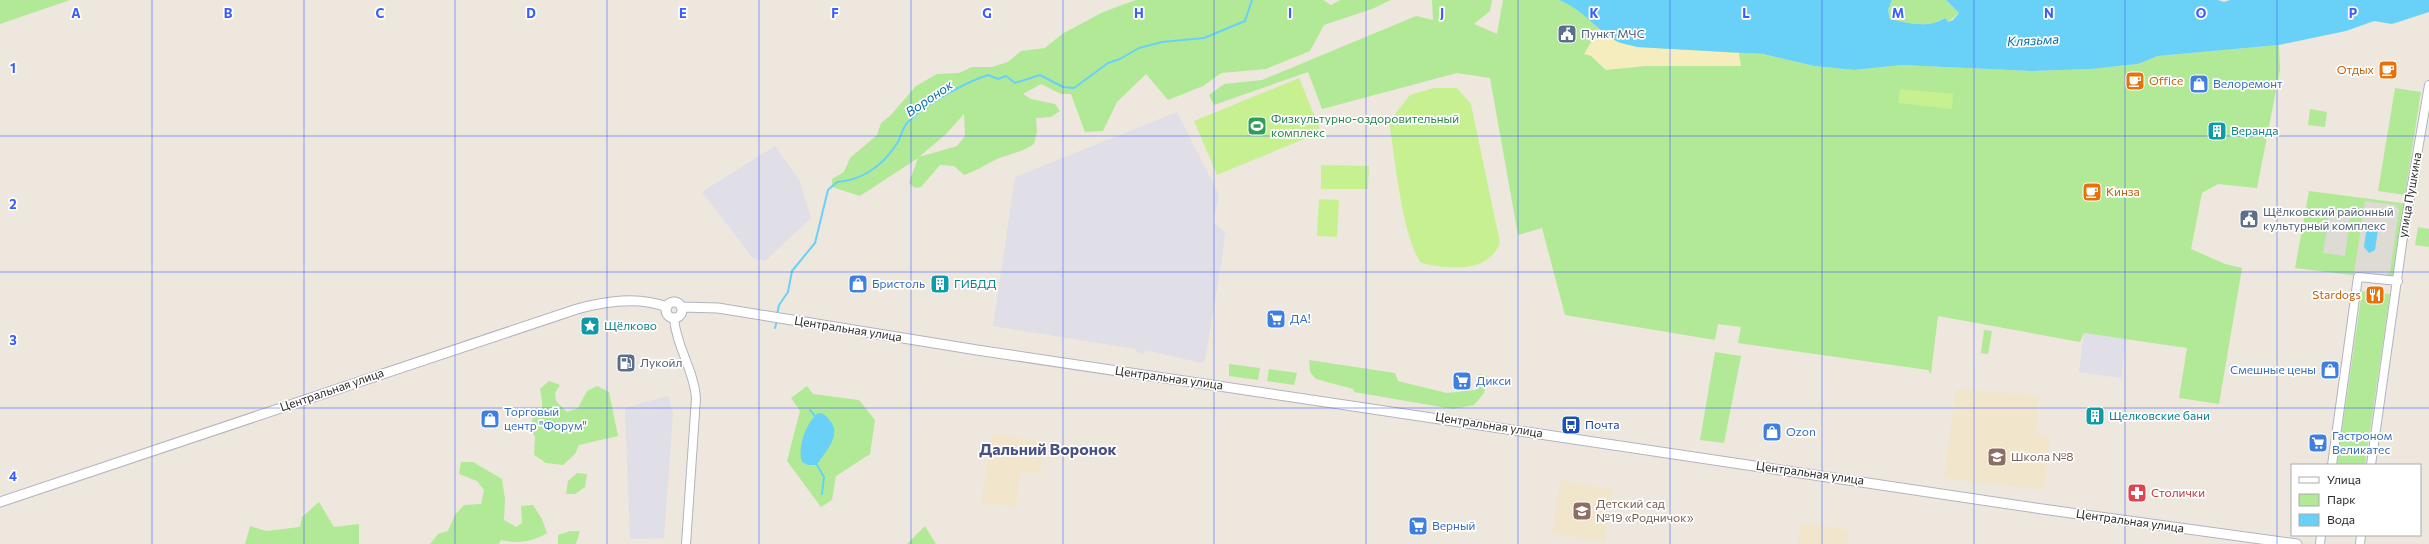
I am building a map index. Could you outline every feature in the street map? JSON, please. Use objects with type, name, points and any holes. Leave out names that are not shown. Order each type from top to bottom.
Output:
[{"type":"main road","name":"Центральная улица","points":[[0,502],[577,309],[618,301],[648,302],[666,307],[673,301],[679,303],[682,307],[718,308],[977,350],[2046,509],[2297,544]]},
{"type":"main road","points":[[666,307],[667,314],[674,318],[681,314],[682,307]]},
{"type":"street","name":"улица Пушкина","points":[[2371,464],[2428,85]]},
{"type":"street","points":[[2332,464],[2358,277],[2398,281]]},
{"type":"street","points":[[674,318],[677,337],[691,371],[696,394],[686,544]]},
{"type":"shaded area","points":[[1177,112],[1219,195],[1213,222],[1225,232],[1222,259],[1205,360],[1202,363],[1145,350],[1144,354],[1136,352],[1136,349],[993,326],[1015,177]]},
{"type":"shaded area","points":[[775,146],[799,180],[811,218],[765,261],[753,258],[702,192]]},
{"type":"shaded area","points":[[2365,201],[2396,205],[2399,209],[2390,272],[2385,276],[2354,273]],"holes":[[[2370,223],[2378,227],[2375,249],[2364,247],[2367,227]]]},
{"type":"shaded area","points":[[2329,215],[2350,218],[2345,256],[2323,253]]},
{"type":"shaded area","points":[[2084,333],[2126,339],[2121,378],[2079,372]]},
{"type":"shaded area","name":"Школа №8","points":[[1956,389],[2039,395],[2036,434],[2050,437],[2044,490],[1944,478]]},
{"type":"shaded area","points":[[668,396],[673,413],[664,538],[630,539],[625,408]]},
{"type":"shaded area","points":[[992,434],[1045,443],[1040,473],[1020,472],[1016,507],[981,503]]},
{"type":"shaded area","name":"Детский сад №19 «Родничок»","points":[[1560,480],[1613,489],[1605,542],[1552,534]]},
{"type":"shaded area","points":[[1801,522],[1849,530],[1847,544],[1797,544]]},
{"type":"green space","points":[[0,0],[70,0],[0,24]]},
{"type":"green space","points":[[1136,0],[1323,0],[1331,5],[1340,0],[1391,0],[1372,9],[1324,25],[1310,51],[1266,69],[1221,73],[1203,86],[1168,100],[1146,74],[1117,102],[1103,131],[1085,132],[1071,94],[1061,94],[1041,84],[1023,94],[1031,99],[1055,104],[1060,111],[1051,117],[1036,118],[1037,131],[1034,144],[1019,152],[997,159],[964,175],[954,166],[940,165],[921,187],[915,188],[909,183],[918,158],[860,196],[832,187],[832,179],[844,172],[850,158],[877,135],[881,123],[890,116],[916,86],[937,74],[959,73],[972,67],[992,67],[1008,62],[1021,51],[1045,48],[1062,34],[1103,12]],"holes":[[[964,114],[965,136],[957,146],[919,157],[946,134]]]},
{"type":"green space","points":[[1432,0],[1492,0],[1490,11],[1474,24],[1497,34],[1503,0],[1559,0],[1575,7],[1599,29],[1645,46],[1763,54],[1814,66],[1854,70],[1902,65],[2031,71],[2091,69],[2138,64],[2158,56],[2279,45],[2280,70],[2257,188],[2218,184],[2202,193],[2191,249],[2225,264],[2242,268],[2219,404],[2179,398],[2187,348],[2084,333],[2080,342],[1938,316],[1931,374],[1928,370],[1738,343],[1741,327],[1718,324],[1715,340],[1565,315],[1542,228],[1518,235],[1490,78],[1457,73],[1322,109],[1308,72],[1214,105],[1209,95],[1224,84],[1262,80],[1416,16],[1433,20]]},
{"type":"green space","points":[[1892,0],[1946,0],[1959,13],[1948,22],[1944,18],[1924,24],[1904,22],[1890,19],[1888,10]]},
{"type":"green space","name":"Физкультурно-оздоровительный комплекс","points":[[1299,78],[1321,132],[1217,175],[1194,121]]},
{"type":"green space","points":[[1434,88],[1457,88],[1471,104],[1500,243],[1494,253],[1477,265],[1466,267],[1443,267],[1421,263],[1414,251],[1404,216],[1389,122],[1410,95]]},
{"type":"green space","points":[[2395,88],[2421,92],[2405,195],[2378,191]]},
{"type":"green space","points":[[1900,89],[1953,94],[1952,109],[1898,103]]},
{"type":"green space","points":[[2310,109],[2327,112],[2325,127],[2308,125]]},
{"type":"green space","points":[[1321,165],[1369,166],[1368,189],[1321,189]]},
{"type":"green space","points":[[2309,191],[2409,204],[2398,281],[2295,268]]},
{"type":"green space","points":[[1319,199],[1339,200],[1337,237],[1317,236]]},
{"type":"green space","points":[[2418,227],[2429,229],[2429,247],[2415,245]]},
{"type":"green space","points":[[2362,291],[2390,294],[2365,464],[2337,464]]},
{"type":"green space","points":[[1984,330],[1992,331],[1988,354],[1981,353]]},
{"type":"green space","points":[[1715,352],[1741,356],[1724,443],[1700,440]]},
{"type":"green space","points":[[1309,360],[1395,373],[1398,381],[1447,393],[1476,390],[1479,374],[1487,376],[1484,393],[1474,405],[1453,409],[1354,392],[1353,389],[1316,379],[1310,372]]},
{"type":"green space","points":[[1229,364],[1260,368],[1258,380],[1229,376]]},
{"type":"green space","points":[[1269,369],[1297,373],[1294,385],[1267,381]]},
{"type":"green space","points":[[549,381],[560,385],[555,393],[556,401],[567,412],[578,408],[587,391],[597,386],[609,392],[618,436],[579,445],[575,454],[563,465],[546,463],[534,455],[535,437],[530,428],[533,417],[542,411],[540,389]]},
{"type":"green space","points":[[807,386],[813,394],[859,400],[875,420],[870,454],[836,476],[832,500],[821,507],[787,461],[800,411],[791,398]]},
{"type":"green space","points":[[461,462],[473,462],[502,479],[505,499],[504,520],[516,527],[522,523],[521,506],[533,505],[542,519],[547,533],[530,540],[519,542],[501,540],[499,544],[430,544],[438,534],[448,531],[455,515],[464,505],[481,504],[484,490],[477,481],[459,474]]},
{"type":"green space","points":[[577,473],[587,474],[585,487],[575,494],[566,494],[568,481]]},
{"type":"green space","points":[[319,502],[334,527],[359,524],[359,544],[245,544],[250,526],[266,531],[300,527],[302,517]]},
{"type":"green space","points":[[925,526],[936,544],[907,544]]},
{"type":"green space","points":[[570,531],[580,531],[576,544],[558,544],[558,535]]},
{"type":"sand","points":[[1599,29],[1618,42],[1637,47],[1739,53],[1741,66],[1646,66],[1606,70],[1591,56],[1584,54]]},
{"type":"water","name":"Клязьма","points":[[1559,0],[1892,0],[1888,10],[1890,19],[1918,24],[1931,23],[1945,18],[1948,22],[1953,20],[1959,13],[1946,0],[2218,0],[2224,2],[2230,0],[2429,0],[2429,12],[2392,24],[2374,21],[2346,31],[2279,45],[2158,56],[2138,64],[2091,69],[2031,71],[1902,65],[1854,70],[1814,66],[1763,54],[1637,47],[1616,41],[1601,31],[1582,14],[1568,4]]},
{"type":"water","points":[[2370,223],[2376,224],[2378,229],[2375,250],[2369,253],[2364,247],[2367,227]]},
{"type":"water","points":[[818,413],[829,419],[833,426],[833,438],[831,444],[817,465],[808,465],[802,462],[802,443],[806,429]]},
{"type":"waterway","name":"Воронок","points":[[777,315],[779,305],[788,292],[792,271],[815,243],[828,190],[837,182],[846,181],[871,171],[891,153],[907,123],[933,102],[979,78],[988,75],[998,79],[1006,76],[1015,83],[1040,75],[1063,87],[1074,88],[1108,63],[1120,59],[1139,48],[1162,42],[1204,38],[1245,21],[1252,0]]},
{"type":"waterway","name":"Воронок","points":[[775,328],[777,320]]},
{"type":"waterway","name":"Воронок","points":[[810,410],[815,416]]},
{"type":"waterway","name":"Воронок","points":[[817,465],[824,477],[822,494]]},
{"type":"place","name":"Пункт МЧС","points":[[1567,34]]},
{"type":"place","name":"Отдых","points":[[2388,70]]},
{"type":"place","name":"Office","points":[[2135,81]]},
{"type":"place","name":"Велоремонт","points":[[2199,84]]},
{"type":"place","name":"Физкультурно-оздоровительный комплекс","points":[[1257,126]]},
{"type":"place","name":"Веранда","points":[[2217,131]]},
{"type":"place","name":"Кинза","points":[[2092,192]]},
{"type":"place","name":"Щёлковский районный культурный комплекс","points":[[2249,219]]},
{"type":"place","name":"Бристоль","points":[[858,284]]},
{"type":"place","name":"ГИБДД","points":[[940,284]]},
{"type":"place","name":"Stardogs","points":[[2375,295]]},
{"type":"place","name":"ДА!","points":[[1276,319]]},
{"type":"place","name":"Щёлково","points":[[590,326]]},
{"type":"place","name":"Лукойл","points":[[626,363]]},
{"type":"place","name":"Смешные цены","points":[[2330,370]]},
{"type":"place","name":"Дикси","points":[[1462,381]]},
{"type":"place","name":"Щелковские бани","points":[[2095,416]]},
{"type":"place","name":"Торговый центр \"Форум\"","points":[[490,419]]},
{"type":"place","name":"Почта","points":[[1571,425]]},
{"type":"place","name":"Ozon","points":[[1772,432]]},
{"type":"place","name":"Гастроном Великатес","points":[[2318,443]]},
{"type":"place","name":"Школа №8","points":[[1997,457]]},
{"type":"place","name":"Столички","points":[[2137,493]]},
{"type":"place","name":"Детский сад №19 «Родничок»","points":[[1582,511]]},
{"type":"place","name":"Верный","points":[[1418,526]]},
{"type":"district","name":"Дальний Воронок","points":[[1048,449]]}]
